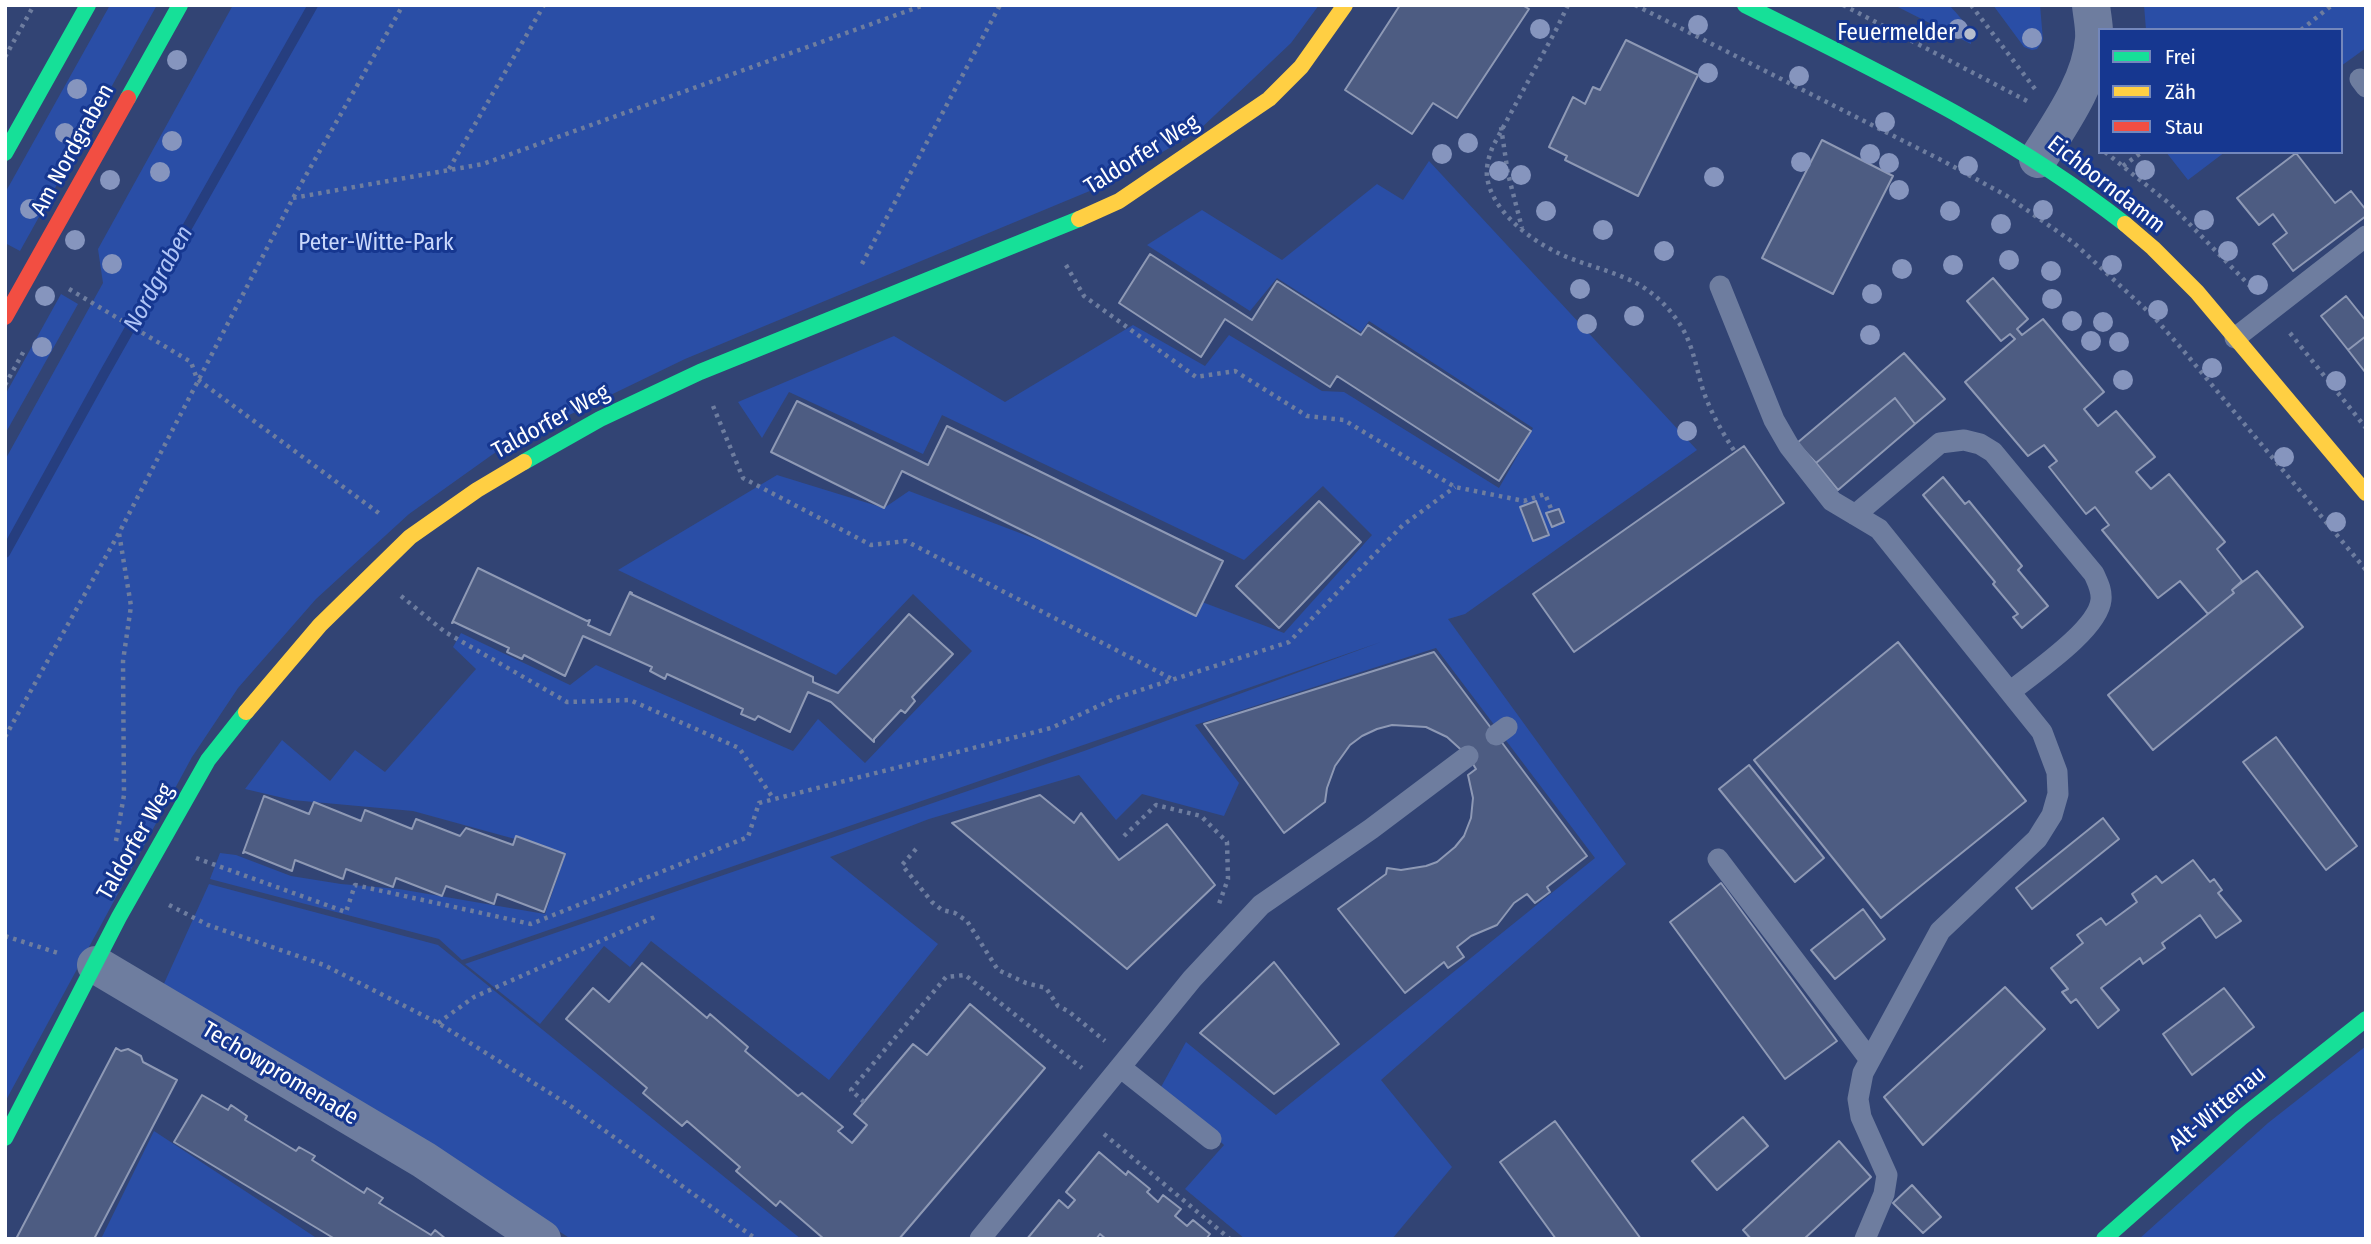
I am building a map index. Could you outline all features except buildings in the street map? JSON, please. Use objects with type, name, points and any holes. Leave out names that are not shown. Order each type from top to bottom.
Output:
[{"type":"street","points":[[5,153],[88,5]]},
{"type":"street","name":"Am Nordgraben","points":[[5,317],[180,5]]},
{"type":"street","name":"Taldorfer Weg","points":[[5,1138],[136,888],[208,760],[281,669],[372,572],[410,537],[477,490],[600,419],[700,372],[1048,233],[1119,201],[1249,115],[1288,82],[1314,51],[1345,5]]},
{"type":"street","name":"Eichborndamm","points":[[1745,5],[1980,125],[2038,159],[2087,194],[2139,236],[2186,281],[2366,493]]},
{"type":"street","points":[[2038,159],[2070,109],[2085,75],[2094,39],[2091,5]]},
{"type":"street","name":"Techowpromenade","points":[[96,965],[424,1160],[542,1239]]},
{"type":"street","name":"Alt-Wittenau","points":[[2104,1239],[2241,1118],[2366,1019]]},
{"type":"lane","points":[[2235,338],[2366,236]]},
{"type":"lane","points":[[1720,286],[1774,420],[1789,446],[1832,501],[1879,529],[2042,732],[2057,772],[2059,794],[2052,815],[2037,839],[1940,931],[1863,1073],[1858,1099],[1861,1117],[1886,1175],[1884,1194],[1865,1239]]},
{"type":"lane","points":[[1855,515],[1940,443],[1964,440],[1980,444],[1993,452],[2094,574],[2101,589],[2101,602],[2096,615],[2083,632],[2010,692]]},
{"type":"lane","points":[[980,1239],[1192,979],[1261,905],[1371,829],[1468,756]]},
{"type":"lane","points":[[1718,859],[1870,1060]]},
{"type":"lane","points":[[1123,1063],[1211,1139]]},
{"type":"path","points":[[5,57],[34,5]]},
{"type":"path","points":[[5,737],[119,533],[293,198],[402,5]]},
{"type":"path","points":[[448,170],[544,5]]},
{"type":"path","points":[[293,198],[483,164],[925,5]]},
{"type":"path","points":[[833,318],[1000,5]]},
{"type":"path","points":[[1568,5],[1501,127],[1487,162],[1487,178],[1491,192],[1498,204],[1523,230],[1557,252],[1640,286],[1660,299],[1686,333],[1711,411],[1735,452]]},
{"type":"path","points":[[1635,5],[1964,172],[2007,196],[2074,243],[2152,316],[2182,349],[2366,570]]},
{"type":"path","points":[[1843,5],[2025,100]]},
{"type":"path","points":[[1971,5],[2035,89]]},
{"type":"path","points":[[2303,28],[2332,5]]},
{"type":"path","points":[[1501,127],[1508,174],[1523,230]]},
{"type":"path","points":[[1048,233],[1084,296],[1196,377],[1235,371],[1307,416],[1344,420],[1455,487],[1524,501],[1545,494],[1552,511]]},
{"type":"path","points":[[69,289],[191,362],[197,379],[410,537]]},
{"type":"path","points":[[700,372],[743,478],[871,545],[906,541],[1173,680]]},
{"type":"path","points":[[193,857],[346,912],[355,885],[531,924],[748,837],[759,803],[1051,728],[1116,698],[1289,642],[1403,525],[1455,487]]},
{"type":"path","points":[[115,845],[124,795],[123,661],[131,606],[119,533]]},
{"type":"path","points":[[372,572],[445,632],[567,702],[630,701],[739,748],[773,798]]},
{"type":"path","points":[[1124,836],[1156,805],[1201,816],[1227,842],[1228,879],[1215,916]]},
{"type":"path","points":[[916,849],[902,865],[932,902],[942,910],[955,913],[967,921],[998,970],[1026,983],[1046,988],[1058,1006],[1068,1011],[1123,1063]]},
{"type":"path","points":[[136,888],[208,925],[324,965],[438,1023],[569,1105],[756,1239]]},
{"type":"path","points":[[438,1023],[474,997],[657,916]]},
{"type":"path","points":[[5,936],[96,965]]},
{"type":"path","points":[[864,1102],[851,1090],[946,976],[965,975],[1104,1086]]},
{"type":"path","points":[[1081,1115],[1230,1239]]},
{"type":"green space","points":[[110,5],[157,5],[20,251],[5,243],[5,193]]},
{"type":"green space","name":"Peter-Witte-Park","points":[[233,5],[1319,5],[1291,43],[1197,132],[1109,183],[685,359],[503,447],[409,514],[316,599],[238,688],[192,757],[5,1102],[5,460],[103,283],[98,249]]},
{"type":"green space","points":[[1894,5],[1949,5],[1967,28],[1971,44]]},
{"type":"green space","points":[[1993,5],[2040,5],[2043,40],[2037,49],[2024,47]]},
{"type":"green space","points":[[2144,5],[2366,5],[2366,48],[2343,65],[2343,28],[2146,28]]},
{"type":"green space","points":[[2168,154],[2222,154],[2188,180]]},
{"type":"green space","points":[[1429,161],[1697,450],[1465,614],[1448,619],[1626,864],[1381,1080],[1452,1167],[1392,1239],[1245,1239],[1185,1189],[1224,1145],[1161,1087],[1186,1042],[1276,1115],[1595,858],[1436,648],[1195,725],[1239,783],[1224,816],[1142,794],[1116,820],[1079,775],[929,819],[830,857],[938,944],[829,1080],[651,941],[630,967],[604,946],[540,1024],[465,964],[1084,751],[1381,642],[462,960],[439,939],[210,879],[220,853],[236,855],[291,876],[399,889],[545,914],[566,853],[413,811],[292,800],[245,789],[282,740],[330,781],[355,750],[385,772],[476,669],[453,647],[461,633],[570,685],[596,665],[793,751],[818,719],[865,763],[972,651],[913,594],[836,675],[618,570],[777,475],[884,508],[909,491],[1284,633],[1372,535],[1323,486],[1244,560],[942,415],[923,454],[789,392],[762,438],[738,402],[894,336],[1005,402],[1133,325],[1205,366],[1229,335],[1322,391],[1344,392],[1499,488],[1533,428],[1369,321],[1361,332],[1277,278],[1250,311],[1147,245],[1202,210],[1282,260],[1377,184],[1403,200]]},
{"type":"green space","points":[[61,294],[78,304],[5,434],[5,395]]},
{"type":"green space","points":[[209,884],[438,945],[801,1239],[571,1239],[333,1086],[162,988]]},
{"type":"green space","points":[[2366,1046],[2366,1239],[2139,1239],[2268,1123]]},
{"type":"green space","points":[[154,1131],[318,1239],[101,1239]]},
{"type":"waterway","name":"Nordgraben","points":[[5,553],[313,5]]},
{"type":"traffic: fast","points":[[5,153],[88,5]]},
{"type":"traffic: fast","points":[[128,98],[180,5]]},
{"type":"traffic: fast","points":[[1745,5],[1892,79],[1988,132],[2081,191],[2125,224]]},
{"type":"traffic: fast","points":[[524,462],[600,419],[700,372],[1079,219]]},
{"type":"traffic: fast","points":[[5,1138],[119,917],[208,760],[246,712]]},
{"type":"traffic: fast","points":[[2104,1239],[2241,1118],[2366,1019]]},
{"type":"traffic: slow","points":[[1079,219],[1119,201],[1269,99],[1301,67],[1345,5]]},
{"type":"traffic: slow","points":[[2125,224],[2197,292],[2366,493]]},
{"type":"traffic: slow","points":[[246,712],[320,625],[410,537],[477,490],[524,462]]},
{"type":"traffic: jam","points":[[5,317],[128,98]]},
{"type":"place","name":"Feuermelder","points":[[1970,34]]}]
